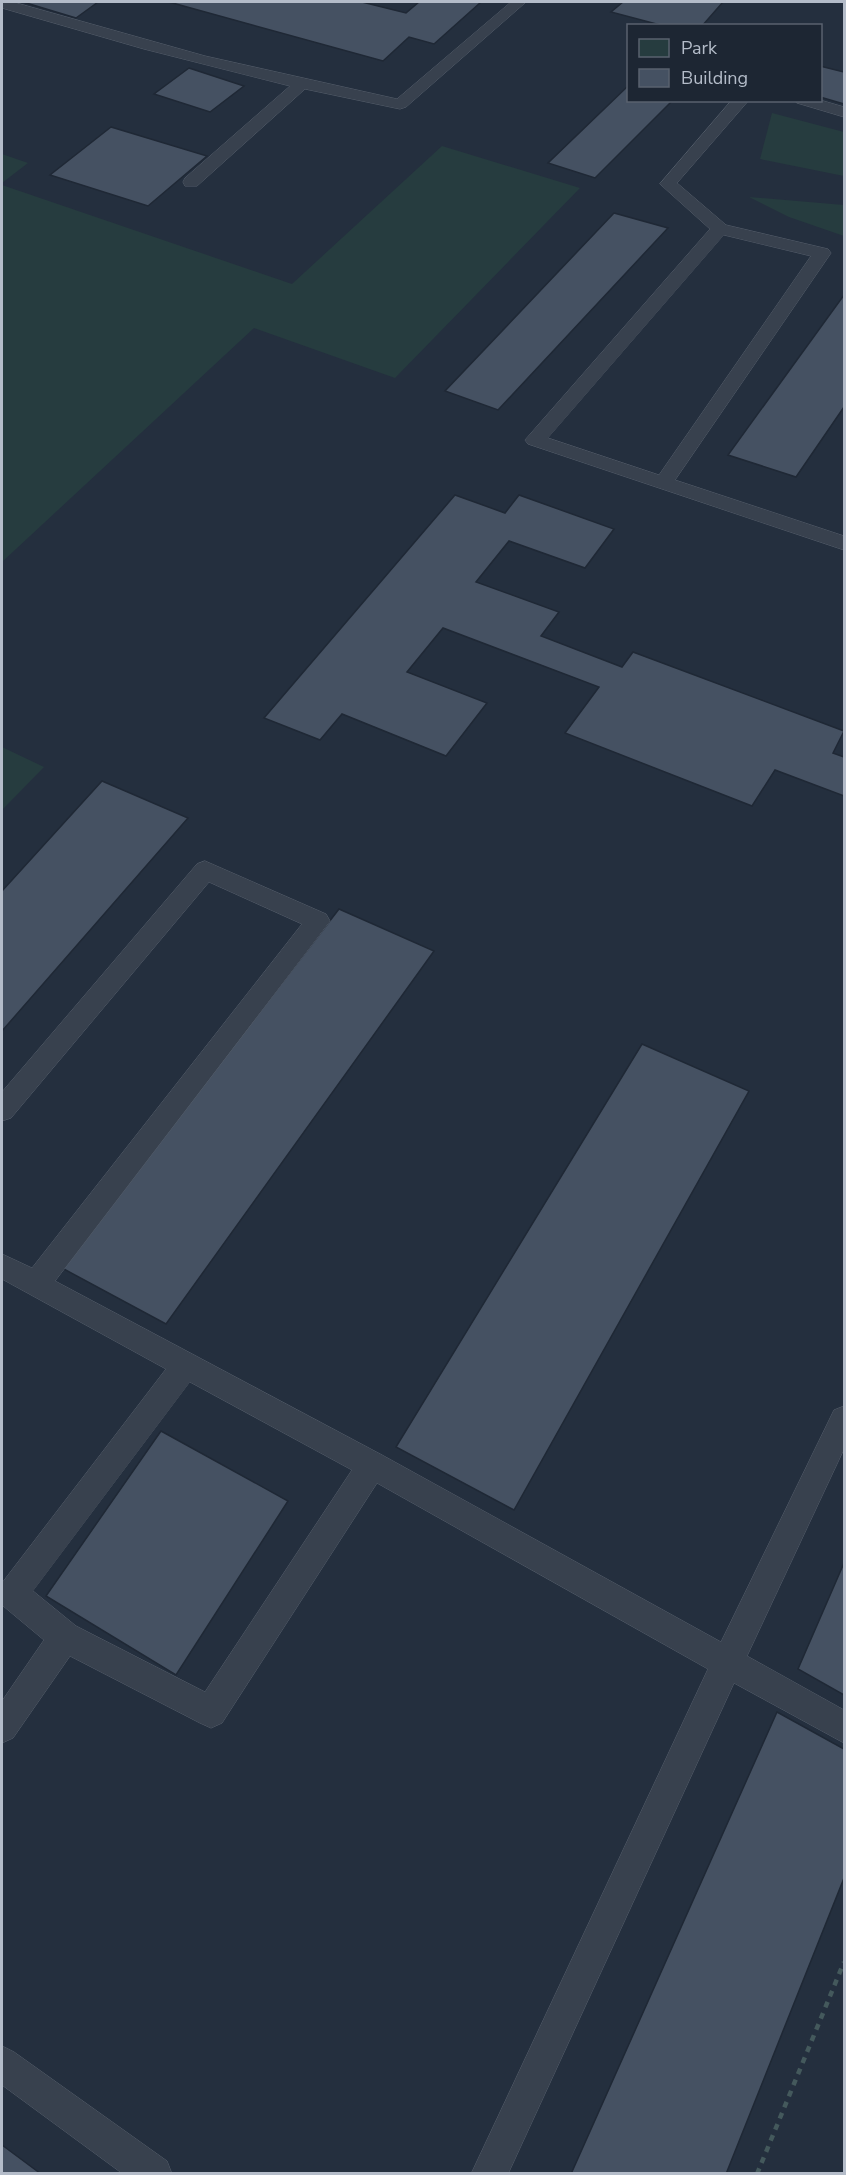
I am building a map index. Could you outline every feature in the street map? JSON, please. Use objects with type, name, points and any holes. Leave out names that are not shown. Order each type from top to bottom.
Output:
[{"type":"lane","points":[[2,3],[161,51],[298,86],[400,104],[519,2]]},
{"type":"lane","points":[[192,182],[298,86]]},
{"type":"lane","points":[[664,482],[822,253],[720,229],[668,184],[739,102]]},
{"type":"lane","points":[[810,102],[844,112]]},
{"type":"lane","points":[[720,229],[535,440],[844,543]]},
{"type":"lane","points":[[2,1110],[205,870],[318,921],[35,1285]]},
{"type":"lane","points":[[2,1266],[372,1465],[844,1727]]},
{"type":"lane","points":[[185,1366],[12,1594],[65,1637],[211,1712],[372,1465]]},
{"type":"lane","points":[[489,2174],[727,1663],[844,1419]]},
{"type":"lane","points":[[2,1727],[65,1637]]},
{"type":"lane","points":[[2,2064],[154,2174]]},
{"type":"path","points":[[757,2174],[844,1962]]},
{"type":"green space","points":[[772,113],[844,132],[844,176],[760,159]]},
{"type":"green space","points":[[442,146],[580,188],[395,378],[254,328],[2,562],[2,185],[292,284]]},
{"type":"green space","points":[[2,154],[28,163],[2,183]]},
{"type":"green space","points":[[749,197],[844,205],[844,236],[789,217]]},
{"type":"green space","points":[[2,747],[44,767],[2,810]]},
{"type":"building","points":[[23,2],[98,2],[76,18]]},
{"type":"building","points":[[169,2],[362,2],[406,13],[419,2],[481,2],[434,44],[409,37],[383,61]]},
{"type":"building","points":[[623,2],[723,2],[704,24],[656,24],[611,12]]},
{"type":"building","points":[[822,66],[844,72],[844,104],[822,98]]},
{"type":"building","points":[[189,68],[244,86],[210,112],[154,94]]},
{"type":"building","points":[[627,87],[627,102],[671,102],[595,178],[548,163]]},
{"type":"building","points":[[111,127],[207,156],[148,206],[50,175]]},
{"type":"building","points":[[614,213],[668,228],[498,410],[445,391]]},
{"type":"building","points":[[844,295],[844,407],[796,477],[728,455]]},
{"type":"building","points":[[455,495],[505,513],[519,495],[614,529],[585,568],[509,541],[476,582],[559,612],[541,636],[622,667],[633,652],[844,731],[833,753],[844,757],[844,796],[775,770],[752,806],[565,733],[599,687],[443,628],[407,672],[487,703],[446,756],[342,714],[320,740],[264,718]]},
{"type":"building","points":[[102,781],[188,818],[2,1031],[2,891]]},
{"type":"building","points":[[339,909],[434,951],[166,1324],[62,1268]]},
{"type":"building","points":[[642,1044],[749,1091],[514,1510],[396,1447]]},
{"type":"building","points":[[161,1431],[288,1501],[176,1675],[46,1596]]},
{"type":"building","points":[[844,1563],[844,1695],[798,1669]]},
{"type":"building","points":[[777,1712],[844,1749],[844,1878],[726,2174],[571,2174]]},
{"type":"building","points":[[2,2145],[41,2174],[2,2174]]}]
